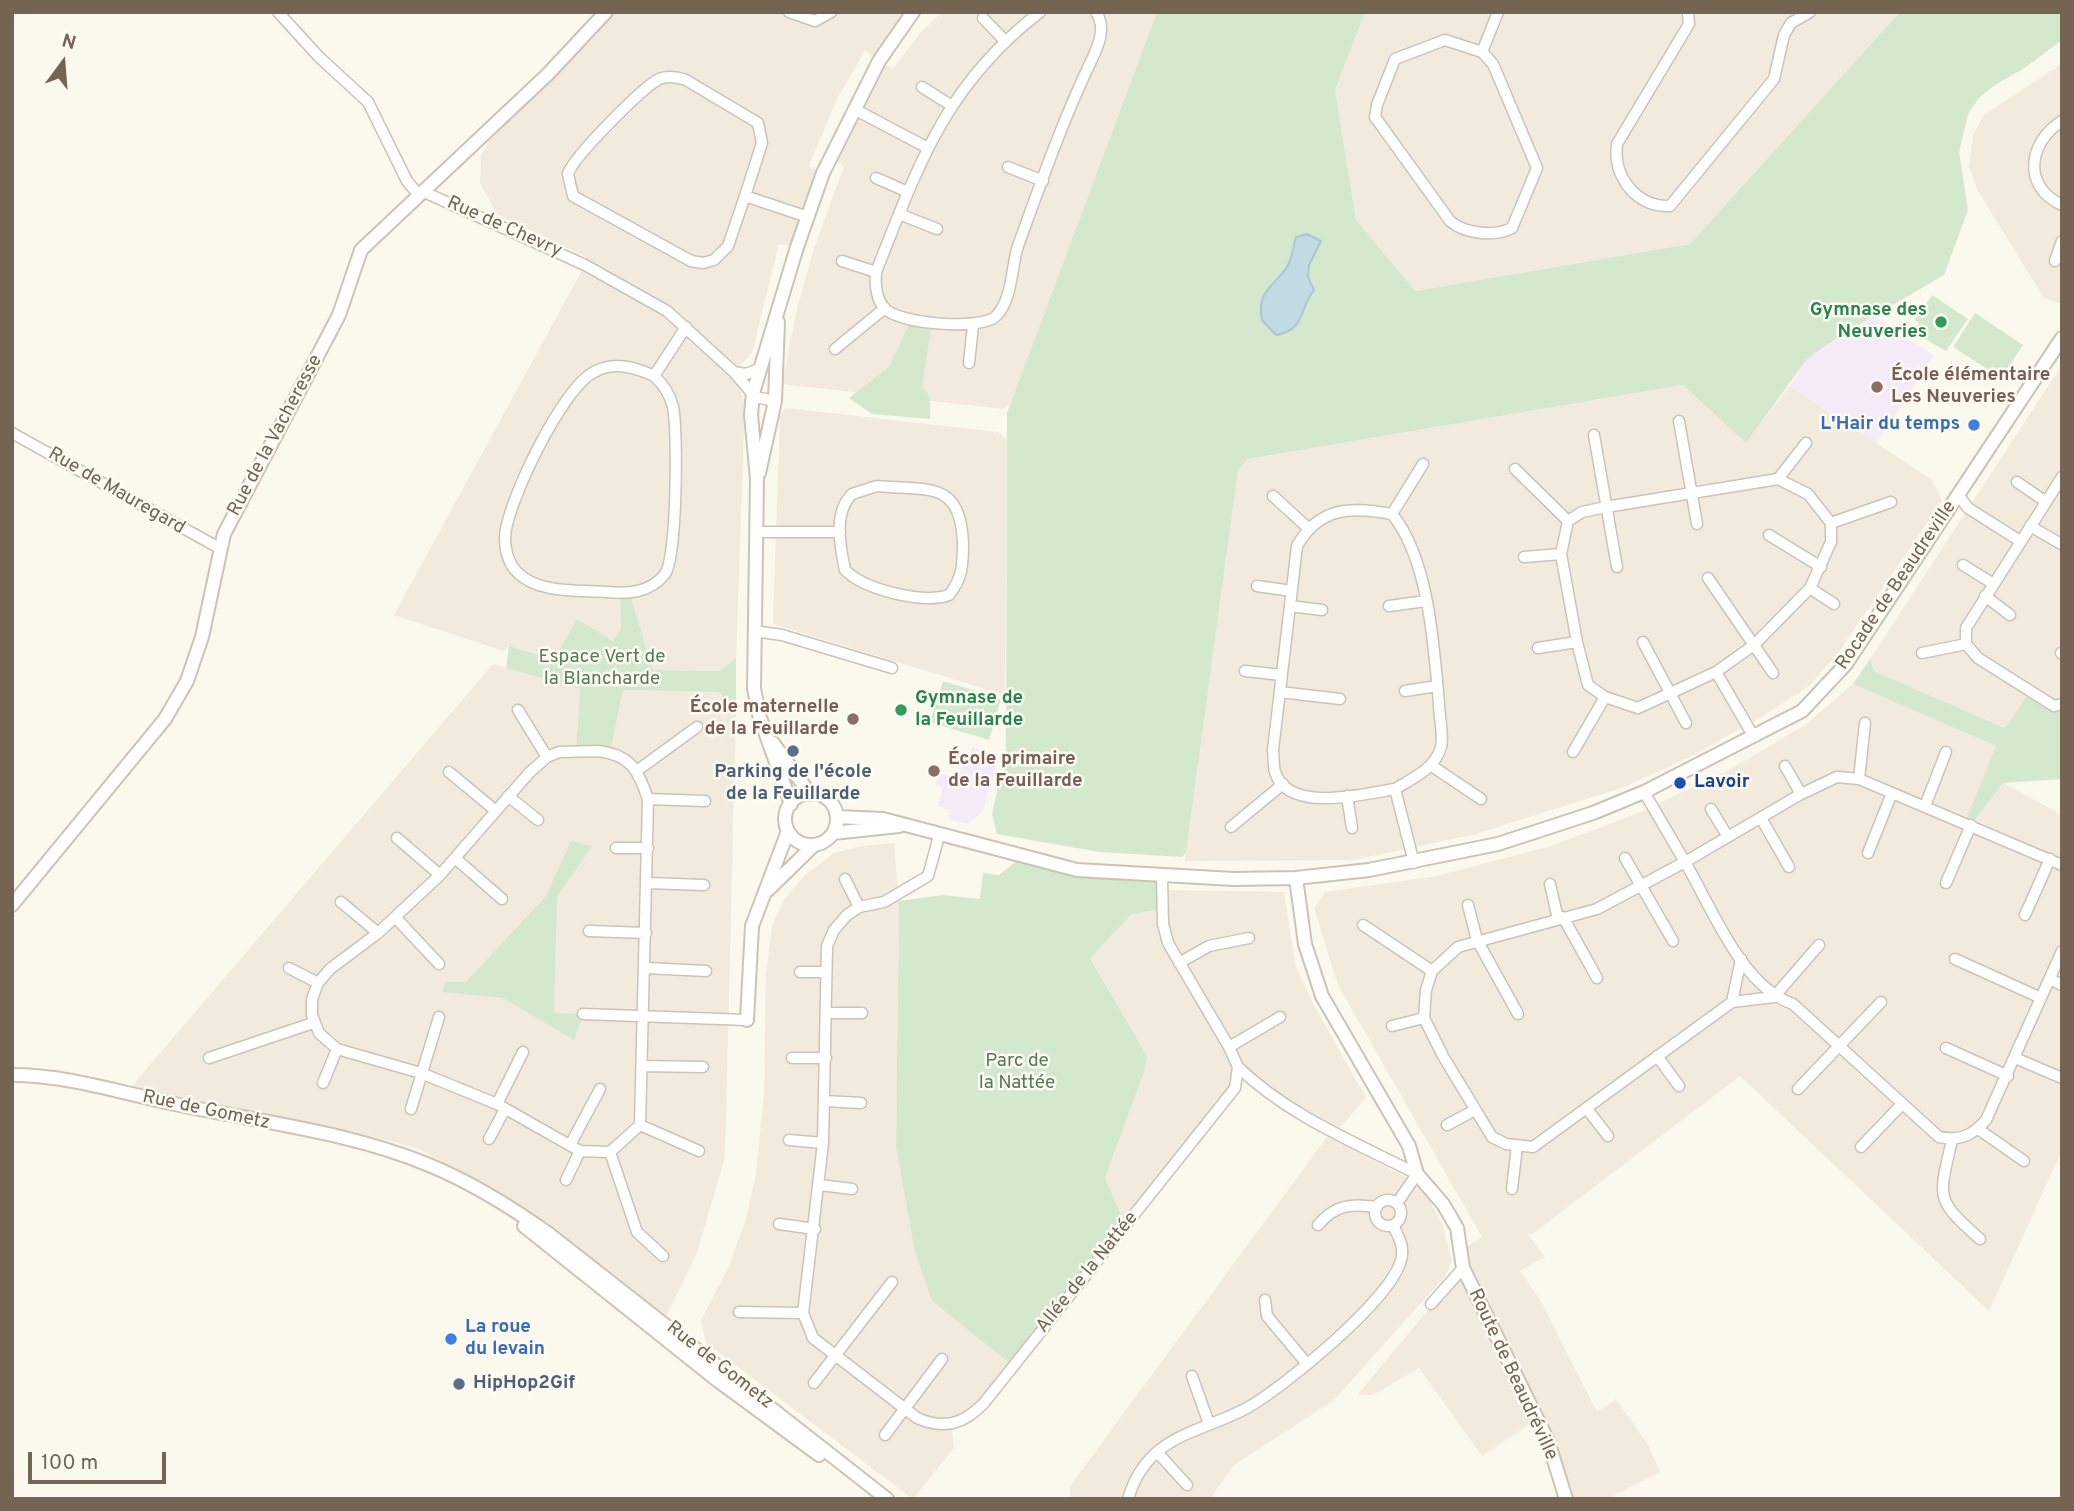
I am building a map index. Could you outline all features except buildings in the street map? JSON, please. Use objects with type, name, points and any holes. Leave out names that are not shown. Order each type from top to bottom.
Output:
[{"type":"street","points":[[278,12],[319,57],[368,102],[407,181],[420,192]]},
{"type":"street","name":"Rue de la Vacheresse","points":[[12,905],[164,719],[187,681],[202,637],[221,549],[238,505],[339,315],[361,250],[548,74],[606,12]]},
{"type":"street","points":[[789,12],[815,21],[831,12]]},
{"type":"street","points":[[1040,12],[1004,40],[983,62],[926,147],[876,272],[877,293],[884,309],[920,321],[973,326],[990,321],[1003,307],[1017,248],[1097,50],[1101,24],[1098,13]]},
{"type":"street","points":[[1482,52],[1498,12]]},
{"type":"street","points":[[1688,12],[1689,24],[1617,144],[1616,154],[1631,193],[1653,207],[1670,206],[1774,79],[1784,35],[1791,23],[1810,12]]},
{"type":"street","points":[[583,1014],[747,1020],[752,926],[788,831],[785,817],[790,804],[764,730],[754,688],[757,479],[751,415],[753,393],[823,173],[879,61],[908,14]]},
{"type":"street","points":[[983,18],[1004,40]]},
{"type":"street","points":[[1445,40],[1482,52],[1493,64],[1537,168],[1513,228],[1499,234],[1458,228],[1375,117],[1377,104],[1395,59],[1445,40]]},
{"type":"street","points":[[675,77],[686,80],[758,123],[762,143],[745,196],[728,246],[714,260],[703,263],[691,261],[636,229],[582,203],[573,196],[568,174],[579,155],[655,81],[675,77]]},
{"type":"street","points":[[922,87],[952,106]]},
{"type":"street","points":[[854,109],[926,147]]},
{"type":"street","points":[[2062,121],[2039,141],[2034,156],[2039,185],[2050,200],[2062,205]]},
{"type":"street","points":[[1008,167],[1043,181]]},
{"type":"street","points":[[876,178],[908,192]]},
{"type":"street","name":"Rue de Chevry","points":[[420,192],[585,265],[667,311],[753,393]]},
{"type":"street","points":[[745,196],[808,217]]},
{"type":"street","points":[[899,214],[937,229]]},
{"type":"street","points":[[2055,261],[2062,242]]},
{"type":"street","points":[[842,261],[876,272]]},
{"type":"street","points":[[835,349],[884,309]]},
{"type":"street","points":[[757,479],[775,401],[779,311]]},
{"type":"street","points":[[969,363],[973,326]]},
{"type":"street","points":[[654,376],[686,327]]},
{"type":"street","name":"Rocade de Beaudreville","points":[[837,817],[883,819],[939,836],[1077,870],[1162,876],[1296,878],[1414,863],[1498,844],[1593,813],[1644,792],[1802,711],[1846,664],[2062,338]]},
{"type":"street","points":[[621,366],[654,376],[670,395],[674,409],[673,545],[666,573],[657,583],[629,594],[549,587],[527,580],[509,560],[505,547],[508,523],[524,477],[566,401],[580,381],[603,368],[621,366]]},
{"type":"street","points":[[734,372],[746,374],[759,369]]},
{"type":"street","points":[[753,393],[755,397],[775,401]]},
{"type":"street","points":[[1679,421],[1697,524]]},
{"type":"street","name":"Rue de Mauregard","points":[[12,433],[221,549]]},
{"type":"street","points":[[1594,435],[1617,567]]},
{"type":"street","points":[[1778,479],[1805,443]]},
{"type":"street","points":[[1392,513],[1423,464]]},
{"type":"street","points":[[1515,469],[1569,521]]},
{"type":"street","points":[[2062,477],[1992,583],[1966,628],[1966,644],[1978,658],[2054,706],[2062,705]]},
{"type":"street","points":[[1778,479],[1808,494],[1830,523],[1831,542],[1821,567],[1810,588],[1754,645],[1716,672],[1638,708],[1605,697],[1588,684],[1577,642],[1561,554],[1569,521],[1582,512],[1693,495],[1778,479]]},
{"type":"street","points":[[2017,482],[2046,502]]},
{"type":"street","points":[[877,486],[941,493],[949,497],[961,513],[962,572],[949,595],[927,600],[862,582],[845,570],[840,532],[847,499],[860,489],[877,486]]},
{"type":"street","points":[[1273,496],[1308,527]]},
{"type":"street","points":[[1959,496],[1968,508],[2020,541]]},
{"type":"street","points":[[1830,523],[1891,502]]},
{"type":"street","points":[[1365,509],[1392,513],[1406,531],[1434,634],[1441,746],[1432,766],[1395,789],[1325,799],[1294,794],[1275,774],[1273,750],[1297,546],[1308,527],[1325,515],[1365,509]]},
{"type":"street","points":[[2030,526],[2061,544]]},
{"type":"street","points":[[756,532],[840,532]]},
{"type":"street","points":[[1769,535],[1821,567]]},
{"type":"street","points":[[1524,557],[1561,554]]},
{"type":"street","points":[[1963,565],[1992,583]]},
{"type":"street","points":[[1708,578],[1773,673]]},
{"type":"street","points":[[1257,586],[1292,591]]},
{"type":"street","points":[[1810,588],[1834,604]]},
{"type":"street","points":[[1984,596],[2010,615]]},
{"type":"street","points":[[1389,606],[1426,601]]},
{"type":"street","points":[[1290,606],[1322,610]]},
{"type":"street","points":[[754,631],[782,635],[891,668]]},
{"type":"street","points":[[1538,648],[1577,642]]},
{"type":"street","points":[[1643,642],[1686,723]]},
{"type":"street","points":[[1922,653],[1966,644]]},
{"type":"street","points":[[1245,671],[1282,676]]},
{"type":"street","points":[[1716,672],[1754,737]]},
{"type":"street","points":[[1405,691],[1437,686]]},
{"type":"street","points":[[1280,692],[1340,699]]},
{"type":"street","points":[[1573,752],[1605,697]]},
{"type":"street","points":[[518,710],[547,757]]},
{"type":"street","points":[[1859,779],[1865,723]]},
{"type":"street","points":[[638,770],[697,727]]},
{"type":"street","points":[[764,730],[810,794],[825,798],[837,817],[833,833],[814,845],[766,893]]},
{"type":"street","points":[[559,752],[610,753],[638,770],[648,799],[645,1016],[640,1125],[610,1152],[575,1148],[501,1106],[421,1073],[337,1049],[313,1023],[312,999],[318,983],[330,969],[378,933],[440,875],[508,796],[547,757],[559,752]]},
{"type":"street","points":[[1925,806],[1946,752]]},
{"type":"street","points":[[1432,766],[1481,799]]},
{"type":"street","points":[[1785,766],[1801,794]]},
{"type":"street","points":[[449,772],[496,811]]},
{"type":"street","points":[[2062,865],[1859,779],[1837,777],[1801,794],[1641,888],[1597,909],[1458,947],[1432,971],[1426,990],[1424,1018],[1492,1137],[1517,1146],[1533,1147],[1732,1002],[1774,997],[1793,1003],[1939,1137],[1952,1140],[1973,1135],[1986,1120],[2062,951]]},
{"type":"street","points":[[1231,827],[1283,784]]},
{"type":"street","points":[[1395,789],[1414,863]]},
{"type":"street","points":[[1644,792],[1741,959],[1774,997]]},
{"type":"street","points":[[1868,853],[1892,793]]},
{"type":"street","points":[[790,804],[810,794]]},
{"type":"street","points":[[508,796],[538,820]]},
{"type":"street","points":[[1347,796],[1352,828]]},
{"type":"street","points":[[648,799],[705,801]]},
{"type":"street","points":[[1711,809],[1728,837]]},
{"type":"street","points":[[1761,818],[1789,867]]},
{"type":"street","points":[[1946,883],[1971,825]]},
{"type":"street","name":"Rocade de Beaudreville","points":[[833,833],[901,826]]},
{"type":"street","points":[[788,831],[799,842],[814,845]]},
{"type":"street","points":[[739,1312],[803,1312],[815,1229],[823,1143],[827,946],[834,930],[859,907],[884,902],[928,876],[939,836]]},
{"type":"street","points":[[397,838],[440,875]]},
{"type":"street","points":[[616,848],[648,848]]},
{"type":"street","points":[[455,858],[502,899]]},
{"type":"street","points":[[1625,858],[1673,941]]},
{"type":"street","points":[[2025,915],[2050,859]]},
{"type":"street","points":[[1162,876],[1163,924],[1179,963],[1238,1067],[1265,1093],[1312,1122],[1417,1174]]},
{"type":"street","points":[[1296,878],[1305,944],[1322,996],[1409,1146],[1417,1174]]},
{"type":"street","points":[[845,879],[859,907]]},
{"type":"street","points":[[647,883],[704,885]]},
{"type":"street","points":[[1550,884],[1561,918],[1597,978]]},
{"type":"street","points":[[341,902],[378,933]]},
{"type":"street","points":[[1468,905],[1477,940],[1518,1014]]},
{"type":"street","points":[[395,917],[439,964]]},
{"type":"street","points":[[1363,925],[1432,971]]},
{"type":"street","points":[[589,931],[646,933]]},
{"type":"street","points":[[1179,963],[1209,946],[1249,938]]},
{"type":"street","points":[[1774,997],[1819,945]]},
{"type":"street","points":[[1732,1002],[1741,959]]},
{"type":"street","points":[[1955,959],[2041,998]]},
{"type":"street","points":[[289,968],[318,983]]},
{"type":"street","points":[[646,968],[706,971]]},
{"type":"street","points":[[800,972],[826,972]]},
{"type":"street","points":[[2050,979],[2062,985]]},
{"type":"street","points":[[1798,1089],[1881,1002]]},
{"type":"street","points":[[827,1013],[862,1013]]},
{"type":"street","points":[[411,1109],[439,1017]]},
{"type":"street","points":[[1229,1047],[1280,1017]]},
{"type":"street","points":[[1392,1026],[1424,1018]]},
{"type":"street","points":[[209,1058],[313,1023]]},
{"type":"street","points":[[1946,1048],[2008,1076]]},
{"type":"street","points":[[323,1083],[337,1049]]},
{"type":"street","points":[[489,1139],[523,1052]]},
{"type":"street","points":[[1657,1056],[1679,1086]]},
{"type":"street","points":[[792,1058],[826,1058]]},
{"type":"street","points":[[2015,1058],[2062,1078]]},
{"type":"street","points":[[642,1066],[703,1067]]},
{"type":"street","name":"Allée de la Nattée","points":[[803,1312],[813,1338],[905,1408],[931,1424],[960,1423],[972,1416],[1227,1100],[1235,1088],[1238,1067]]},
{"type":"street","name":"Rue de Gometz","points":[[12,1075],[53,1077],[394,1152],[429,1165],[487,1193],[642,1313],[766,1416],[886,1499]]},
{"type":"street","name":"Rue de Gometz","points":[[12,1084],[56,1085],[124,1093]]},
{"type":"street","points":[[566,1180],[575,1148],[600,1088]]},
{"type":"street","points":[[825,1101],[861,1103]]},
{"type":"street","points":[[1861,1147],[1902,1104]]},
{"type":"street","points":[[1587,1109],[1608,1136]]},
{"type":"street","points":[[1447,1125],[1475,1110]]},
{"type":"street","points":[[640,1125],[698,1151]]},
{"type":"street","points":[[1978,1129],[2024,1161]]},
{"type":"street","points":[[789,1140],[823,1143]]},
{"type":"street","points":[[1952,1140],[1942,1187],[1943,1199],[1952,1214],[1980,1239]]},
{"type":"street","points":[[1512,1189],[1517,1146]]},
{"type":"street","points":[[610,1152],[637,1232],[663,1256]]},
{"type":"street","points":[[1396,1203],[1417,1174]]},
{"type":"street","name":"Route de Beaudréville","points":[[1417,1174],[1453,1220],[1462,1251],[1463,1268],[1548,1441],[1566,1499]]},
{"type":"street","points":[[820,1185],[852,1189]]},
{"type":"street","points":[[1377,1207],[1385,1200],[1396,1203]]},
{"type":"street","points":[[1318,1225],[1329,1212],[1344,1206],[1355,1203],[1377,1207]]},
{"type":"street","points":[[1377,1207],[1378,1220],[1385,1225],[1393,1224],[1401,1214],[1396,1203]]},
{"type":"street","points":[[779,1224],[815,1229]]},
{"type":"street","points":[[1128,1499],[1140,1474],[1157,1452],[1181,1434],[1244,1409],[1307,1364],[1367,1307],[1395,1274],[1402,1259],[1402,1244],[1393,1224]]},
{"type":"street","points":[[1431,1304],[1463,1268]]},
{"type":"street","points":[[814,1382],[892,1282]]},
{"type":"street","points":[[1265,1300],[1267,1316],[1307,1364]]},
{"type":"street","points":[[884,1435],[942,1359]]},
{"type":"street","points":[[1192,1376],[1209,1424]]},
{"type":"street","points":[[1157,1452],[1187,1485]]},
{"type":"shaded area","points":[[609,12],[913,12],[880,61],[893,69],[920,33],[942,12],[1157,12],[1011,403],[1003,409],[782,384],[797,309],[813,251],[844,166],[830,158],[879,61],[865,50],[836,101],[809,166],[823,173],[797,247],[779,244],[752,353],[734,372],[745,405],[736,658],[720,671],[653,670],[621,599],[621,628],[613,641],[577,620],[554,659],[509,646],[504,651],[394,615],[585,265],[586,257],[497,214],[480,183],[481,155],[497,126]]},
{"type":"shaded area","points":[[1365,12],[1900,12],[1690,244],[1414,291],[1356,220],[1335,90]]},
{"type":"shaded area","points":[[2062,64],[2062,304],[2044,298],[1978,191],[1969,167],[1973,135],[1984,115]]},
{"type":"shaded area","points":[[1874,316],[1934,356],[1876,443],[1790,386],[1807,359]]},
{"type":"shaded area","points":[[2062,365],[2062,706],[2006,728],[1874,671],[1870,659]]},
{"type":"shaded area","points":[[1684,385],[1746,442],[1790,386],[1932,480],[1942,501],[1838,653],[1809,686],[1760,718],[1688,758],[1624,787],[1476,834],[1354,860],[1185,861],[1238,470],[1248,459]]},
{"type":"shaded area","points":[[786,408],[998,432],[1007,440],[1005,695],[773,624],[780,414]]},
{"type":"shaded area","points":[[493,664],[580,689],[576,751],[610,752],[623,690],[719,692],[736,711],[725,1157],[697,1253],[665,1318],[494,1188],[417,1148],[367,1135],[131,1087]]},
{"type":"shaded area","points":[[1853,684],[1996,746],[1971,825],[2003,783],[2062,815],[2062,1150],[1989,1311],[1740,1076],[1531,1235],[1527,1233],[1545,1257],[1520,1271],[1542,1303],[1597,1412],[1616,1399],[1648,1445],[1660,1472],[1607,1499],[1568,1499],[1533,1422],[1482,1456],[1419,1368],[1373,1395],[1358,1394],[1463,1268],[1462,1250],[1482,1237],[1338,985],[1314,908],[1325,892],[1437,876],[1551,846],[1641,812],[1734,767],[1805,725]]},
{"type":"shaded area","points":[[972,747],[998,756],[983,811],[968,824],[952,820],[948,816],[949,810],[938,806],[943,788],[936,785],[939,773],[958,778],[961,769],[955,767],[956,763],[966,766]]},
{"type":"shaded area","points":[[894,843],[899,901],[896,1146],[932,1301],[1013,1366],[984,1403],[951,1424],[954,1448],[913,1499],[706,1343],[701,1320],[729,1266],[746,1219],[756,1173],[764,1094],[766,973],[772,926],[784,900],[804,876],[834,853],[861,846]]},
{"type":"shaded area","points":[[1162,890],[1284,892],[1296,967],[1366,1098],[1335,1133],[1239,1068],[1237,1079],[1126,1226],[1105,1178],[1145,1071],[1147,1056],[1090,958],[1132,914],[1161,909]]},
{"type":"shaded area","points":[[1327,1137],[1400,1174],[1424,1191],[1442,1223],[1452,1261],[1446,1275],[1334,1400],[1233,1466],[1210,1499],[1070,1499],[1070,1486]]},
{"type":"green space","points":[[1157,12],[1365,12],[1335,90],[1356,220],[1415,291],[1690,244],[1900,12],[2062,12],[2062,40],[2026,67],[1995,85],[1979,98],[1968,114],[1959,152],[1968,210],[1944,275],[1843,334],[1807,359],[1746,443],[1683,385],[1248,459],[1238,470],[1186,853],[1182,857],[1099,852],[997,834],[992,814],[1006,750],[1007,413]]},
{"type":"green space","name":"Gymnase des Neuveries","points":[[1932,295],[1968,319],[1946,351],[1913,332],[1919,323],[1915,320]]},
{"type":"green space","points":[[1975,313],[2023,345],[2001,378],[1953,347]]},
{"type":"green space","points":[[912,318],[932,322],[922,386],[930,397],[930,419],[872,414],[849,398],[889,367]]},
{"type":"green space","name":"Espace Vert de la Blancharde","points":[[620,598],[631,598],[653,670],[720,671],[736,658],[736,711],[719,692],[623,690],[610,753],[576,751],[580,689],[506,668],[509,646],[554,659],[577,619],[613,641],[621,628]]},
{"type":"green space","points":[[1870,659],[1874,671],[2005,728],[2030,692],[2062,706],[2062,779],[2003,783],[1971,825],[1965,823],[1996,746],[1853,684]]},
{"type":"green space","points":[[943,681],[1001,699],[989,740],[930,722]]},
{"type":"green space","points":[[571,841],[592,846],[557,897],[554,1013],[583,1014],[574,1040],[503,998],[443,992],[445,982],[466,982],[546,896]]},
{"type":"green space","name":"Parc de la Nattée","points":[[1022,857],[1162,876],[1161,909],[1132,914],[1090,958],[1147,1056],[1145,1070],[1105,1178],[1126,1226],[1013,1366],[932,1301],[915,1252],[896,1146],[899,901],[943,895],[980,899],[983,873],[999,875]]},
{"type":"water","points":[[1307,234],[1321,241],[1309,265],[1308,277],[1314,290],[1297,323],[1286,332],[1276,335],[1262,320],[1262,301],[1288,265],[1296,237]]},
{"type":"place","name":"Gymnase des Neuveries","points":[[1941,322]]},
{"type":"place","name":"École élémentaire Les Neuveries","points":[[1877,387]]},
{"type":"place","name":"L'Hair du temps","points":[[1974,425]]},
{"type":"place","name":"Gymnase de la Feuillarde","points":[[901,710]]},
{"type":"place","name":"École maternelle de la Feuillarde","points":[[853,719]]},
{"type":"place","name":"Parking de l'école de la Feuillarde","points":[[793,751]]},
{"type":"place","name":"École primaire de la Feuillarde","points":[[934,771]]},
{"type":"place","name":"Lavoir","points":[[1680,783]]},
{"type":"place","name":"La roue du levain","points":[[451,1339]]},
{"type":"place","name":"HipHop2Gif","points":[[459,1384]]}]
